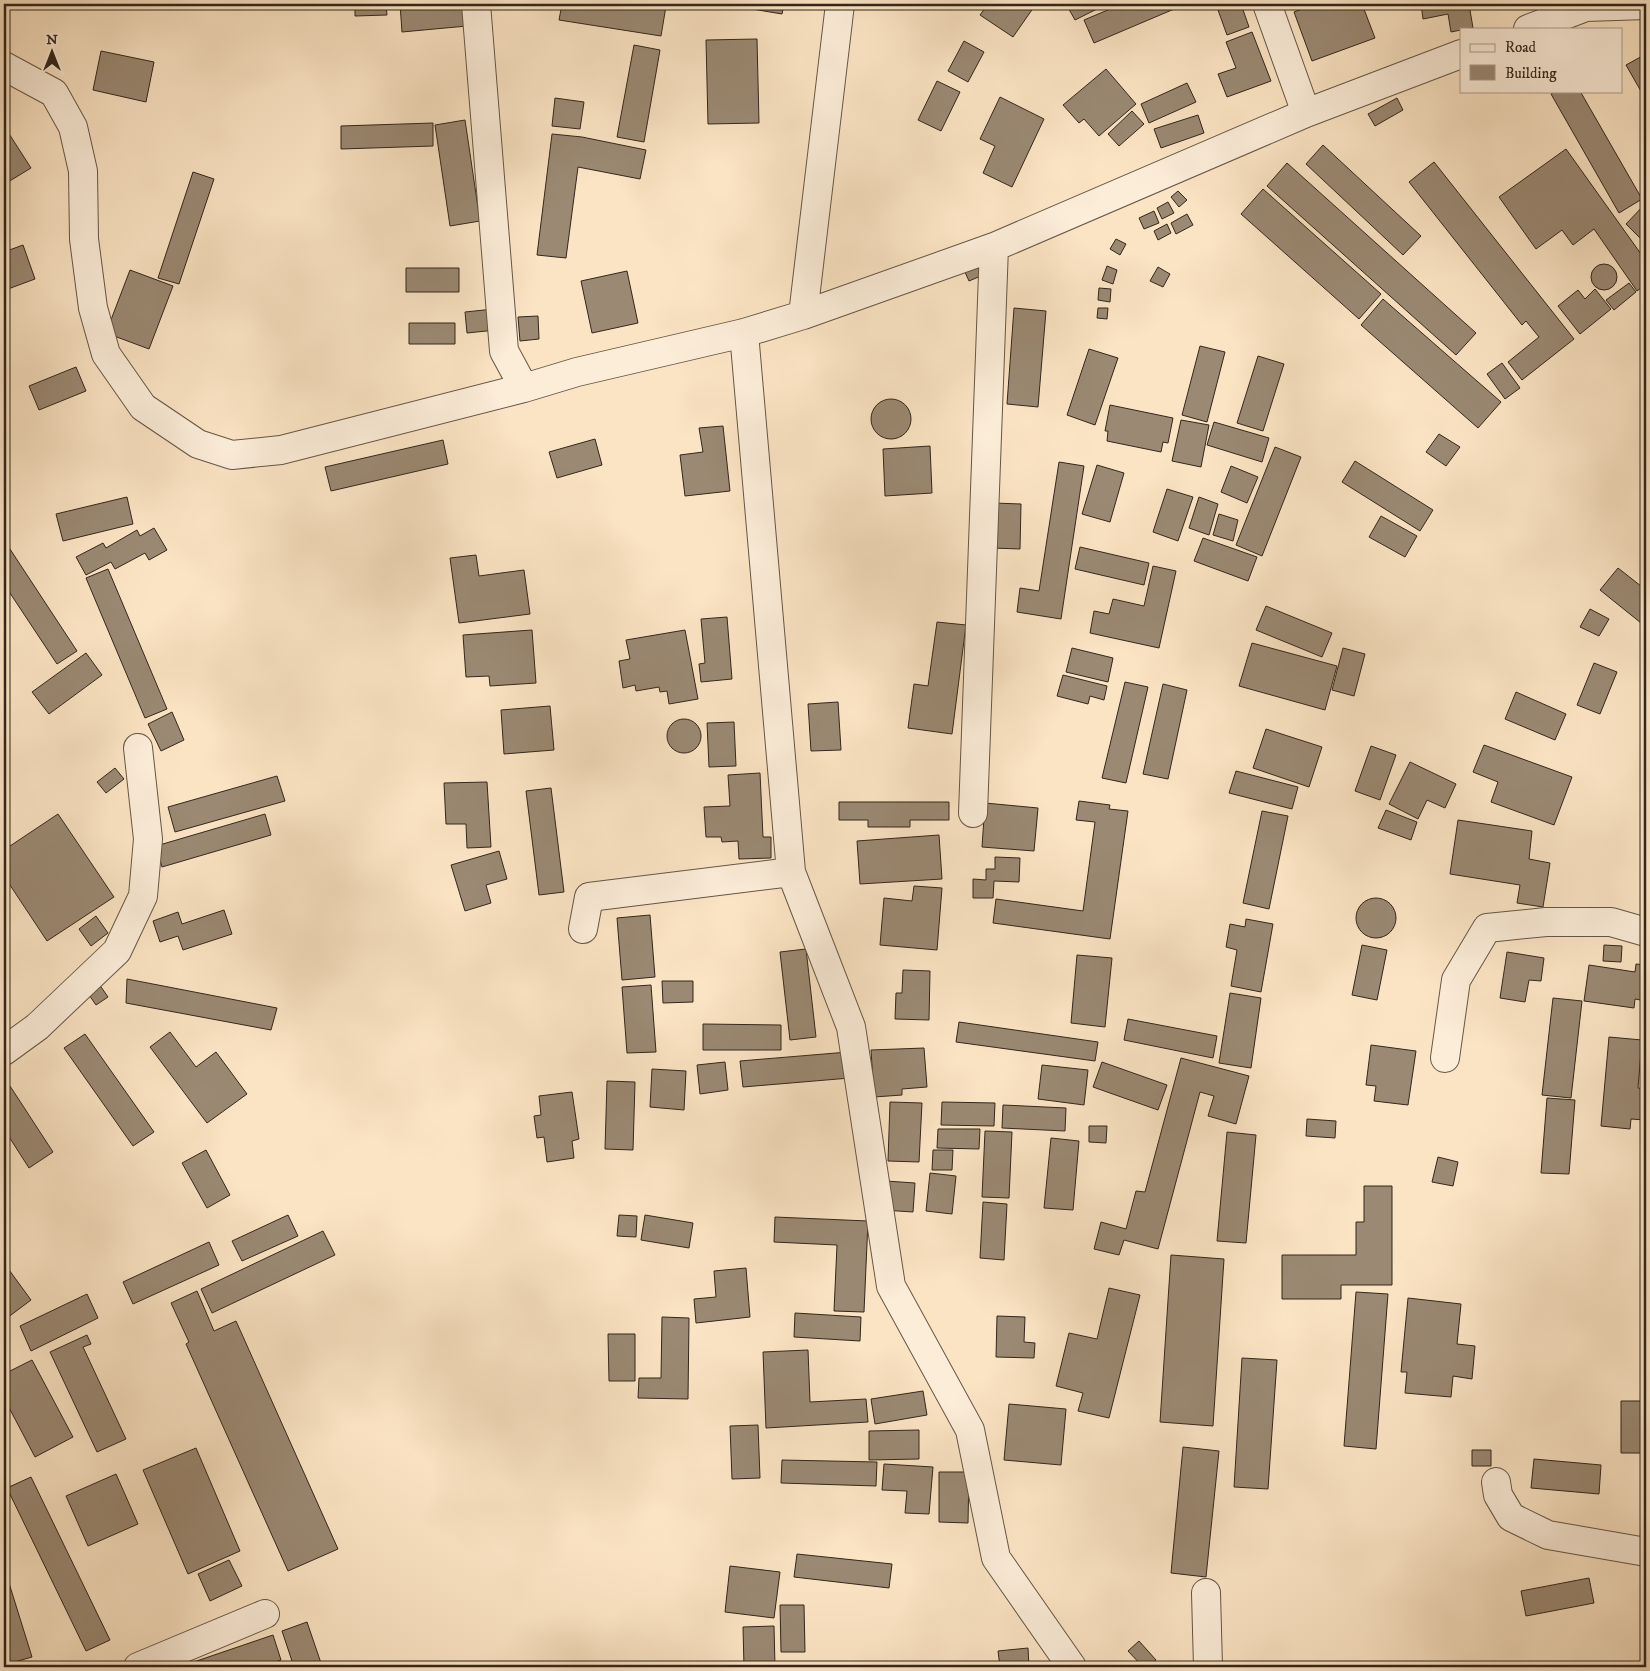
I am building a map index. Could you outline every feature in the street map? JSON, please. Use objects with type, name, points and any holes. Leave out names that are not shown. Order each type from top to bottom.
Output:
[{"type":"street","points":[[476,4],[504,351],[524,388]]},
{"type":"street","points":[[802,315],[840,4]]},
{"type":"street","points":[[1267,4],[1306,113]]},
{"type":"street","points":[[1531,28],[1586,7],[1646,5]]},
{"type":"street","points":[[4,66],[54,93],[73,128],[83,171],[84,239],[93,308],[106,354],[143,407],[198,444],[232,456],[281,450],[524,388],[577,372],[744,332],[802,315],[994,247],[1306,113],[1460,54]]},
{"type":"street","points":[[973,813],[994,247]]},
{"type":"street","points":[[744,332],[791,872],[851,1027],[891,1286],[970,1430],[996,1558],[1072,1667]]},
{"type":"street","points":[[4,1051],[37,1028],[117,952],[143,896],[148,839],[138,748]]},
{"type":"street","points":[[583,929],[588,897],[791,872]]},
{"type":"street","points":[[1445,1058],[1456,980],[1487,928],[1546,922],[1611,922],[1646,932]]},
{"type":"street","points":[[1496,1482],[1498,1495],[1511,1517],[1548,1535],[1646,1552]]},
{"type":"street","points":[[1206,1593],[1208,1667]]},
{"type":"street","points":[[138,1667],[265,1614]]},
{"type":"building","points":[[355,4],[386,4],[387,15],[355,16]]},
{"type":"building","points":[[400,4],[465,4],[467,26],[402,32]]},
{"type":"building","points":[[562,4],[649,4],[666,6],[661,36],[559,20]]},
{"type":"building","points":[[728,4],[784,4],[782,14]]},
{"type":"building","points":[[988,4],[1036,4],[1013,37],[980,15]]},
{"type":"building","points":[[1066,4],[1097,4],[1099,8],[1075,20]]},
{"type":"building","points":[[1122,4],[1186,4],[1094,43],[1084,20]]},
{"type":"building","points":[[1235,4],[1241,4],[1249,27],[1227,35],[1218,10]]},
{"type":"building","points":[[1309,4],[1362,4],[1375,38],[1312,61],[1294,12],[1310,6]]},
{"type":"building","points":[[1421,4],[1469,4],[1473,28],[1460,28],[1460,30],[1451,32],[1448,14],[1423,19]]},
{"type":"building","points":[[1252,32],[1271,81],[1227,97],[1218,74],[1236,68],[1226,42]]},
{"type":"building","points":[[757,39],[759,123],[708,124],[706,40]]},
{"type":"building","points":[[964,41],[984,52],[968,82],[948,71]]},
{"type":"building","points":[[634,45],[660,50],[644,142],[617,137]]},
{"type":"building","points":[[101,51],[154,62],[146,102],[93,90]]},
{"type":"building","points":[[1646,54],[1646,100],[1626,65]]},
{"type":"building","points":[[1106,69],[1136,104],[1099,136],[1084,119],[1079,123],[1063,105]]},
{"type":"building","points":[[937,81],[960,92],[941,131],[918,120]]},
{"type":"building","points":[[1187,83],[1196,102],[1149,123],[1141,104]]},
{"type":"building","points":[[1554,92],[1581,92],[1642,199],[1619,213],[1551,94]]},
{"type":"building","points":[[1000,97],[1044,119],[1012,187],[983,173],[995,146],[980,139]]},
{"type":"building","points":[[555,98],[584,102],[580,129],[552,126]]},
{"type":"building","points":[[1397,98],[1403,110],[1375,126],[1368,114]]},
{"type":"building","points":[[1132,111],[1144,124],[1119,146],[1108,134]]},
{"type":"building","points":[[1198,115],[1204,133],[1161,148],[1154,129]]},
{"type":"building","points":[[465,120],[480,221],[450,226],[435,125]]},
{"type":"building","points":[[433,123],[433,146],[341,149],[341,126]]},
{"type":"building","points":[[4,126],[31,168],[8,182],[4,176]]},
{"type":"building","points":[[552,134],[582,137],[646,150],[640,179],[578,167],[566,258],[537,255]]},
{"type":"building","points":[[1323,145],[1421,236],[1403,255],[1306,164]]},
{"type":"building","points":[[1566,149],[1646,261],[1646,284],[1637,291],[1594,229],[1573,245],[1562,230],[1536,249],[1499,197]]},
{"type":"building","points":[[1434,162],[1574,339],[1522,380],[1508,362],[1539,337],[1526,321],[1522,325],[1409,182]]},
{"type":"building","points":[[1287,163],[1476,333],[1456,355],[1267,186]]},
{"type":"building","points":[[193,172],[214,179],[179,284],[158,278]]},
{"type":"building","points":[[1263,189],[1381,294],[1359,319],[1241,214]]},
{"type":"building","points":[[1178,191],[1187,200],[1179,207],[1171,197]]},
{"type":"building","points":[[1168,202],[1174,213],[1162,219],[1157,208]]},
{"type":"building","points":[[1646,203],[1646,237],[1643,241],[1626,224]]},
{"type":"building","points":[[1154,211],[1159,223],[1144,229],[1139,218]]},
{"type":"building","points":[[1187,214],[1193,225],[1176,234],[1171,223]]},
{"type":"building","points":[[1167,224],[1171,233],[1158,240],[1154,231]]},
{"type":"building","points":[[1116,239],[1126,244],[1120,255],[1110,249]]},
{"type":"building","points":[[23,245],[35,279],[8,289],[4,276],[4,252]]},
{"type":"building","points":[[984,262],[988,273],[969,281],[964,270]]},
{"type":"building","points":[[1604,264],[1613,268],[1617,277],[1613,286],[1604,290],[1595,286],[1591,277],[1595,268]]},
{"type":"building","points":[[1107,266],[1117,270],[1113,284],[1102,280]]},
{"type":"building","points":[[1158,267],[1170,274],[1163,287],[1150,281]]},
{"type":"building","points":[[406,268],[459,268],[459,292],[406,292]]},
{"type":"building","points":[[130,270],[173,286],[149,349],[106,333]]},
{"type":"building","points":[[627,271],[638,323],[592,333],[581,281]]},
{"type":"building","points":[[1629,283],[1636,292],[1614,310],[1606,300]]},
{"type":"building","points":[[1099,288],[1111,289],[1110,302],[1098,300]]},
{"type":"building","points":[[1595,289],[1611,309],[1580,334],[1558,306],[1578,290],[1585,299]]},
{"type":"building","points":[[1383,299],[1501,402],[1478,428],[1361,325]]},
{"type":"building","points":[[1014,308],[1046,311],[1038,407],[1007,404]]},
{"type":"building","points":[[1098,308],[1108,308],[1107,319],[1097,318]]},
{"type":"building","points":[[494,309],[496,330],[467,333],[465,312]]},
{"type":"building","points":[[538,316],[539,339],[520,341],[518,317]]},
{"type":"building","points":[[409,323],[455,323],[455,344],[409,344]]},
{"type":"building","points":[[1200,346],[1225,352],[1207,422],[1182,415]]},
{"type":"building","points":[[1089,349],[1118,358],[1095,425],[1067,415]]},
{"type":"building","points":[[1258,356],[1284,364],[1263,431],[1237,423]]},
{"type":"building","points":[[1502,363],[1520,388],[1505,399],[1487,374]]},
{"type":"building","points":[[76,367],[86,391],[39,410],[29,386]]},
{"type":"building","points":[[895,399],[902,402],[908,408],[911,419],[910,427],[902,436],[895,439],[887,439],[880,436],[872,427],[871,415],[874,408],[883,400]]},
{"type":"building","points":[[1110,405],[1173,418],[1168,443],[1163,442],[1161,452],[1107,441],[1108,431],[1105,431]]},
{"type":"building","points":[[1181,420],[1209,425],[1201,467],[1172,461]]},
{"type":"building","points":[[1214,422],[1269,438],[1262,462],[1207,445]]},
{"type":"building","points":[[723,426],[730,491],[685,496],[680,455],[703,452],[699,428]]},
{"type":"building","points":[[1439,434],[1460,447],[1446,466],[1426,452]]},
{"type":"building","points":[[595,439],[602,465],[557,478],[549,452]]},
{"type":"building","points":[[443,440],[448,464],[331,491],[325,467]]},
{"type":"building","points":[[930,446],[932,493],[885,496],[883,449]]},
{"type":"building","points":[[1275,447],[1301,457],[1262,556],[1236,545]]},
{"type":"building","points":[[1355,461],[1433,510],[1420,531],[1342,482]]},
{"type":"building","points":[[1059,462],[1084,466],[1061,619],[1017,612],[1020,588],[1039,591]]},
{"type":"building","points":[[1097,465],[1124,473],[1110,522],[1082,514]]},
{"type":"building","points":[[1231,466],[1258,477],[1247,503],[1221,492]]},
{"type":"building","points":[[1167,489],[1193,497],[1178,541],[1153,532]]},
{"type":"building","points":[[127,497],[133,524],[63,541],[56,514]]},
{"type":"building","points":[[1199,497],[1218,504],[1209,535],[1189,528]]},
{"type":"building","points":[[993,503],[1021,504],[1020,549],[992,548]]},
{"type":"building","points":[[1219,514],[1238,520],[1233,541],[1213,535]]},
{"type":"building","points":[[1381,516],[1417,536],[1405,557],[1369,537]]},
{"type":"building","points":[[154,528],[167,550],[149,560],[145,553],[115,569],[111,562],[86,575],[76,557],[103,543],[106,548],[137,530],[140,536]]},
{"type":"building","points":[[1203,538],[1257,557],[1248,581],[1194,561]]},
{"type":"building","points":[[4,540],[77,651],[57,664],[4,584]]},
{"type":"building","points":[[1080,547],[1149,563],[1144,585],[1075,569]]},
{"type":"building","points":[[476,555],[479,576],[524,570],[530,614],[459,623],[450,558]]},
{"type":"building","points":[[1153,566],[1176,571],[1159,648],[1090,633],[1094,611],[1109,614],[1113,599],[1144,606]]},
{"type":"building","points":[[1618,568],[1646,590],[1646,627],[1600,590]]},
{"type":"building","points":[[108,569],[167,709],[145,718],[86,578]]},
{"type":"building","points":[[1266,606],[1332,633],[1322,657],[1256,630]]},
{"type":"building","points":[[1590,609],[1609,619],[1599,636],[1580,627]]},
{"type":"building","points":[[727,617],[732,679],[701,682],[699,664],[705,663],[701,619]]},
{"type":"building","points":[[937,622],[966,625],[952,734],[908,728],[914,684],[928,686]]},
{"type":"building","points":[[532,630],[536,683],[490,686],[489,676],[466,677],[463,635]]},
{"type":"building","points":[[685,630],[698,699],[669,704],[667,691],[660,692],[659,687],[636,691],[635,685],[623,688],[619,661],[630,659],[626,640]]},
{"type":"building","points":[[1252,643],[1337,666],[1325,710],[1239,686]]},
{"type":"building","points":[[1072,648],[1113,658],[1108,682],[1066,672]]},
{"type":"building","points":[[1343,648],[1365,654],[1354,696],[1332,690]]},
{"type":"building","points":[[86,653],[102,675],[49,714],[32,692]]},
{"type":"building","points":[[1594,663],[1617,672],[1600,714],[1577,705]]},
{"type":"building","points":[[1063,675],[1107,686],[1104,700],[1090,696],[1088,704],[1057,696]]},
{"type":"building","points":[[1125,682],[1148,687],[1126,783],[1102,778]]},
{"type":"building","points":[[1163,684],[1187,690],[1168,779],[1143,774]]},
{"type":"building","points":[[1516,692],[1566,714],[1555,740],[1505,719]]},
{"type":"building","points":[[838,702],[841,750],[811,751],[808,704]]},
{"type":"building","points":[[550,706],[554,750],[504,754],[501,710]]},
{"type":"building","points":[[172,712],[184,740],[161,751],[148,724]]},
{"type":"building","points":[[684,719],[696,724],[701,736],[696,748],[684,753],[672,748],[667,736],[672,724]]},
{"type":"building","points":[[734,722],[736,766],[709,767],[707,723]]},
{"type":"building","points":[[1266,729],[1322,747],[1309,787],[1253,768]]},
{"type":"building","points":[[1484,745],[1572,777],[1554,825],[1491,802],[1498,782],[1473,772]]},
{"type":"building","points":[[1371,746],[1396,755],[1380,800],[1355,791]]},
{"type":"building","points":[[1410,762],[1456,784],[1445,808],[1427,800],[1418,819],[1389,804]]},
{"type":"building","points":[[115,768],[124,779],[106,793],[97,782]]},
{"type":"building","points":[[1236,771],[1298,787],[1292,809],[1229,793]]},
{"type":"building","points":[[760,773],[763,837],[771,837],[771,858],[739,859],[738,841],[722,842],[721,837],[706,837],[704,807],[730,806],[728,775]]},
{"type":"building","points":[[277,776],[285,801],[175,832],[168,807]]},
{"type":"building","points":[[487,782],[491,847],[467,848],[466,824],[446,824],[444,783]]},
{"type":"building","points":[[551,788],[564,892],[539,895],[526,791]]},
{"type":"building","points":[[1079,801],[1110,805],[1109,809],[1128,811],[1110,939],[993,923],[996,899],[1083,911],[1095,822],[1076,820]]},
{"type":"building","points":[[839,802],[949,802],[949,820],[910,820],[910,827],[868,827],[868,820],[839,820]]},
{"type":"building","points":[[985,803],[1038,808],[1034,851],[982,847]]},
{"type":"building","points":[[1386,810],[1417,822],[1411,840],[1378,828]]},
{"type":"building","points":[[1262,811],[1288,816],[1269,909],[1243,903]]},
{"type":"building","points":[[58,814],[114,897],[47,941],[4,876],[4,850]]},
{"type":"building","points":[[265,814],[271,835],[162,867],[156,846]]},
{"type":"building","points":[[1458,820],[1532,831],[1529,859],[1550,863],[1543,907],[1517,903],[1520,885],[1450,874]]},
{"type":"building","points":[[939,835],[942,879],[860,884],[857,841]]},
{"type":"building","points":[[499,851],[507,879],[486,885],[491,903],[465,911],[451,865]]},
{"type":"building","points":[[995,857],[1020,858],[1019,882],[994,881],[993,898],[973,898],[973,879],[986,880],[986,869],[995,869]]},
{"type":"building","points":[[914,886],[942,888],[937,950],[880,945],[884,898],[912,901]]},
{"type":"building","points":[[1380,898],[1387,901],[1393,907],[1396,918],[1395,926],[1387,935],[1380,938],[1372,938],[1365,935],[1357,926],[1356,914],[1359,907],[1368,899]]},
{"type":"building","points":[[224,910],[232,934],[183,950],[178,936],[160,942],[153,921],[178,912],[182,924]]},
{"type":"building","points":[[650,915],[655,977],[622,980],[617,918]]},
{"type":"building","points":[[96,916],[108,933],[91,946],[79,929]]},
{"type":"building","points":[[1246,919],[1273,924],[1261,992],[1231,986],[1237,950],[1226,947],[1230,924],[1245,927]]},
{"type":"building","points":[[1362,945],[1387,950],[1377,1000],[1352,995]]},
{"type":"building","points":[[1604,945],[1622,946],[1621,962],[1603,961]]},
{"type":"building","points":[[806,949],[816,1037],[790,1040],[780,952]]},
{"type":"building","points":[[1507,952],[1544,958],[1541,981],[1529,980],[1525,1002],[1500,998]]},
{"type":"building","points":[[1077,955],[1112,958],[1105,1027],[1071,1023]]},
{"type":"building","points":[[1636,964],[1646,965],[1646,1001],[1635,999],[1634,1008],[1584,1001],[1589,965],[1635,972]]},
{"type":"building","points":[[903,970],[930,971],[929,1020],[895,1019],[896,993],[902,993]]},
{"type":"building","points":[[127,979],[277,1008],[271,1030],[126,1003]]},
{"type":"building","points":[[662,981],[693,981],[693,1002],[663,1003]]},
{"type":"building","points":[[99,984],[108,997],[96,1005],[87,992]]},
{"type":"building","points":[[651,985],[656,1052],[627,1053],[622,987]]},
{"type":"building","points":[[1230,993],[1261,998],[1251,1068],[1219,1063]]},
{"type":"building","points":[[1553,998],[1582,1001],[1571,1098],[1542,1095]]},
{"type":"building","points":[[1128,1019],[1217,1036],[1213,1058],[1124,1040]]},
{"type":"building","points":[[959,1022],[1098,1042],[1095,1061],[956,1042]]},
{"type":"building","points":[[703,1024],[781,1025],[781,1050],[703,1050]]},
{"type":"building","points":[[170,1032],[196,1067],[216,1052],[247,1094],[207,1123],[150,1047]]},
{"type":"building","points":[[85,1034],[154,1132],[133,1146],[64,1048]]},
{"type":"building","points":[[1609,1037],[1642,1040],[1638,1088],[1646,1089],[1645,1120],[1631,1119],[1630,1129],[1601,1126]]},
{"type":"building","points":[[1371,1045],[1416,1051],[1408,1105],[1374,1101],[1376,1086],[1366,1085]]},
{"type":"building","points":[[924,1048],[927,1087],[902,1089],[902,1095],[874,1097],[871,1050]]},
{"type":"building","points":[[848,1052],[850,1078],[743,1087],[740,1061]]},
{"type":"building","points":[[1181,1058],[1249,1076],[1236,1124],[1208,1116],[1214,1096],[1200,1092],[1158,1249],[1124,1240],[1119,1255],[1094,1249],[1101,1222],[1126,1229],[1136,1191],[1145,1192]]},
{"type":"building","points":[[725,1062],[728,1090],[700,1094],[697,1065]]},
{"type":"building","points":[[1102,1062],[1167,1085],[1158,1110],[1093,1087]]},
{"type":"building","points":[[1042,1065],[1088,1070],[1084,1105],[1038,1099]]},
{"type":"building","points":[[652,1069],[686,1071],[684,1110],[650,1107]]},
{"type":"building","points":[[607,1081],[635,1082],[633,1150],[605,1149]]},
{"type":"building","points":[[10,1086],[53,1152],[29,1168],[4,1129],[4,1090]]},
{"type":"building","points":[[572,1092],[579,1139],[572,1141],[574,1158],[547,1162],[544,1137],[537,1138],[534,1116],[541,1115],[539,1096]]},
{"type":"building","points":[[1547,1098],[1575,1100],[1569,1174],[1541,1173]]},
{"type":"building","points":[[890,1102],[922,1103],[919,1162],[888,1161]]},
{"type":"building","points":[[942,1102],[995,1103],[994,1126],[941,1125]]},
{"type":"building","points":[[1003,1105],[1066,1108],[1065,1131],[1002,1128]]},
{"type":"building","points":[[1307,1119],[1336,1121],[1335,1138],[1306,1136]]},
{"type":"building","points":[[1089,1126],[1107,1126],[1106,1143],[1089,1142]]},
{"type":"building","points":[[938,1129],[980,1129],[979,1149],[937,1148]]},
{"type":"building","points":[[985,1131],[1012,1132],[1009,1198],[982,1197]]},
{"type":"building","points":[[1227,1132],[1256,1135],[1246,1243],[1217,1241]]},
{"type":"building","points":[[1051,1138],[1079,1141],[1073,1210],[1044,1208]]},
{"type":"building","points":[[206,1150],[230,1195],[207,1208],[182,1163]]},
{"type":"building","points":[[933,1150],[953,1150],[952,1170],[932,1170]]},
{"type":"building","points":[[1438,1157],[1458,1162],[1453,1186],[1432,1182]]},
{"type":"building","points":[[930,1173],[956,1176],[952,1214],[926,1211]]},
{"type":"building","points":[[886,1181],[915,1183],[913,1212],[883,1210]]},
{"type":"building","points":[[1364,1186],[1392,1186],[1392,1285],[1341,1285],[1341,1299],[1282,1299],[1282,1255],[1356,1255],[1356,1222],[1364,1222]]},
{"type":"building","points":[[983,1202],[1007,1204],[1004,1260],[980,1258]]},
{"type":"building","points":[[288,1215],[298,1236],[242,1261],[232,1241]]},
{"type":"building","points":[[619,1215],[637,1216],[636,1237],[617,1236]]},
{"type":"building","points":[[645,1215],[693,1223],[689,1248],[641,1240]]},
{"type":"building","points":[[775,1217],[868,1221],[864,1312],[834,1311],[837,1245],[774,1242]]},
{"type":"building","points":[[323,1231],[335,1255],[212,1313],[201,1289]]},
{"type":"building","points":[[209,1242],[219,1265],[133,1304],[123,1282]]},
{"type":"building","points":[[1171,1255],[1224,1259],[1213,1426],[1160,1422]]},
{"type":"building","points":[[4,1263],[31,1300],[7,1318],[4,1314]]},
{"type":"building","points":[[746,1268],[750,1317],[696,1323],[694,1299],[716,1297],[714,1271]]},
{"type":"building","points":[[1109,1288],[1140,1295],[1109,1418],[1078,1411],[1083,1393],[1056,1386],[1069,1333],[1097,1339]]},
{"type":"building","points":[[197,1291],[214,1331],[236,1321],[338,1549],[288,1571],[186,1344],[189,1342],[171,1303]]},
{"type":"building","points":[[1356,1292],[1388,1294],[1376,1449],[1344,1446]]},
{"type":"building","points":[[87,1294],[98,1318],[31,1351],[20,1326]]},
{"type":"building","points":[[1408,1298],[1461,1304],[1457,1344],[1475,1346],[1472,1379],[1453,1376],[1451,1397],[1405,1393],[1407,1372],[1401,1372]]},
{"type":"building","points":[[795,1313],[861,1317],[860,1341],[794,1337]]},
{"type":"building","points":[[997,1316],[1025,1317],[1024,1342],[1035,1343],[1034,1358],[996,1357]]},
{"type":"building","points":[[662,1317],[689,1318],[688,1399],[638,1398],[639,1378],[661,1378]]},
{"type":"building","points":[[608,1334],[635,1334],[635,1381],[609,1381]]},
{"type":"building","points":[[87,1335],[91,1344],[83,1347],[126,1439],[97,1452],[50,1352]]},
{"type":"building","points":[[808,1350],[810,1402],[866,1399],[868,1422],[766,1428],[763,1352]]},
{"type":"building","points":[[1242,1358],[1277,1360],[1268,1489],[1234,1487]]},
{"type":"building","points":[[32,1360],[73,1437],[35,1457],[4,1398],[4,1374]]},
{"type":"building","points":[[923,1391],[927,1415],[875,1424],[871,1399]]},
{"type":"building","points":[[1621,1401],[1646,1401],[1646,1453],[1621,1453]]},
{"type":"building","points":[[1009,1404],[1066,1409],[1061,1465],[1004,1460]]},
{"type":"building","points":[[758,1425],[760,1478],[732,1479],[730,1426]]},
{"type":"building","points":[[919,1430],[919,1459],[869,1460],[869,1431]]},
{"type":"building","points":[[1183,1447],[1219,1451],[1206,1577],[1171,1573]]},
{"type":"building","points":[[196,1448],[240,1551],[188,1574],[143,1470]]},
{"type":"building","points":[[1472,1450],[1491,1450],[1491,1466],[1472,1466]]},
{"type":"building","points":[[1534,1459],[1601,1465],[1599,1494],[1531,1488]]},
{"type":"building","points":[[782,1460],[877,1462],[876,1486],[781,1483]]},
{"type":"building","points":[[884,1464],[933,1467],[929,1514],[905,1513],[907,1491],[882,1490]]},
{"type":"building","points":[[939,1472],[969,1472],[968,1523],[939,1522]]},
{"type":"building","points":[[116,1474],[138,1524],[88,1546],[66,1496]]},
{"type":"building","points":[[31,1477],[110,1640],[86,1651],[7,1488]]},
{"type":"building","points":[[797,1554],[892,1564],[889,1588],[794,1577]]},
{"type":"building","points":[[229,1560],[242,1586],[210,1601],[198,1574]]},
{"type":"building","points":[[730,1566],[780,1572],[774,1618],[725,1612]]},
{"type":"building","points":[[4,1567],[32,1657],[4,1665]]},
{"type":"building","points":[[1589,1578],[1594,1603],[1526,1616],[1521,1591]]},
{"type":"building","points":[[780,1605],[804,1605],[805,1652],[781,1652]]},
{"type":"building","points":[[307,1622],[322,1666],[294,1667],[282,1631]]},
{"type":"building","points":[[774,1626],[775,1667],[744,1667],[743,1627]]},
{"type":"building","points":[[273,1635],[281,1660],[260,1667],[179,1667]]},
{"type":"building","points":[[1139,1641],[1156,1660],[1148,1667],[1143,1667],[1128,1651]]},
{"type":"building","points":[[1028,1648],[1029,1667],[1000,1667],[998,1651]]}]
